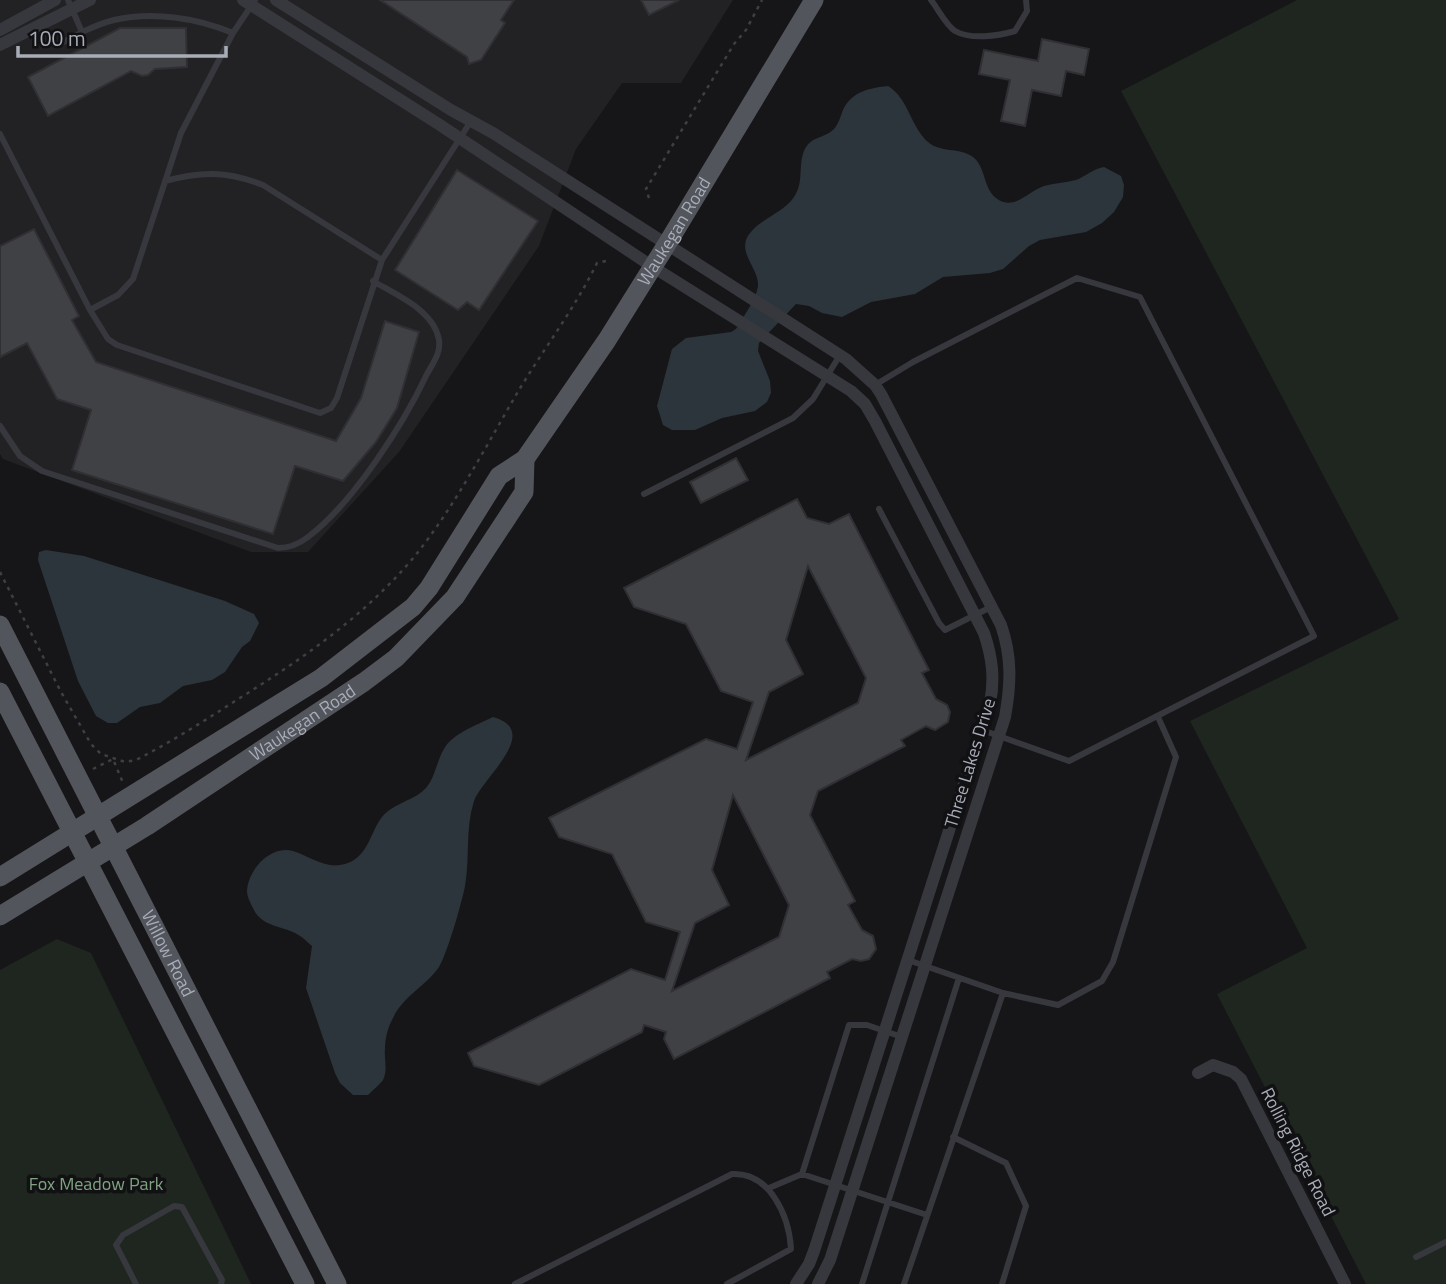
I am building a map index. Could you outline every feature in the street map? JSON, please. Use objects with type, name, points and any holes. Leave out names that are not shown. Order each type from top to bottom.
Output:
[{"type":"main road","name":"Waukegan Road","points":[[0,877],[321,678],[413,607],[429,588],[499,476],[525,459],[653,267],[814,0]]},
{"type":"main road","name":"Waukegan Road","points":[[0,916],[113,847],[397,658],[455,597],[524,492],[525,459]]},
{"type":"main road","name":"Willow Road","points":[[0,625],[337,1284]]},
{"type":"main road","name":"Willow Road","points":[[0,692],[305,1284]]},
{"type":"street","points":[[0,30],[55,0]]},
{"type":"street","points":[[0,45],[67,3],[90,0]]},
{"type":"street","name":"Three Lakes Drive","points":[[276,0],[493,132],[839,355],[876,385],[992,607],[1006,642],[1011,669],[1005,717],[830,1260],[818,1284]]},
{"type":"street","name":"Three Lakes Drive","points":[[250,2],[268,18],[440,125],[653,267],[851,391],[865,404],[975,616],[990,652],[994,683],[982,730],[809,1264],[796,1284]]},
{"type":"street","name":"Rolling Ridge Road","points":[[1198,1073],[1213,1065],[1233,1072],[1241,1079],[1345,1284]]},
{"type":"lane","points":[[931,0],[955,30],[974,36],[1015,31],[1027,11],[1026,0]]},
{"type":"lane","points":[[90,310],[118,295],[133,279],[181,133],[250,2]]},
{"type":"lane","points":[[67,3],[82,32]]},
{"type":"lane","points":[[58,45],[114,20],[154,16],[214,25],[233,33]]},
{"type":"lane","points":[[0,134],[90,310],[108,339],[117,345],[320,413],[331,408],[337,398],[382,260],[471,121]]},
{"type":"lane","points":[[165,181],[210,173],[244,178],[263,185],[382,260]]},
{"type":"lane","points":[[876,385],[913,362],[1077,278],[1140,297],[1314,636],[1069,761],[982,730]]},
{"type":"lane","points":[[0,426],[19,456],[43,471],[278,548],[291,546],[303,541],[318,528],[374,462],[414,402],[440,348],[436,330],[427,317],[373,281]]},
{"type":"lane","points":[[644,494],[793,418],[813,399],[839,355]]},
{"type":"lane","points":[[879,509],[945,630],[992,607]]},
{"type":"lane","points":[[908,960],[1003,993],[1058,1005],[1102,981],[1113,962],[1176,757],[1158,717]]},
{"type":"lane","points":[[862,1284],[959,978]]},
{"type":"lane","points":[[904,1284],[1003,993]]},
{"type":"lane","points":[[802,1174],[849,1025],[867,1025],[902,1037]]},
{"type":"lane","points":[[953,1137],[1006,1163],[1026,1206],[1002,1284]]},
{"type":"lane","points":[[515,1284],[732,1174],[745,1173],[769,1188],[786,1222],[791,1249],[732,1283]]},
{"type":"lane","points":[[769,1188],[802,1174],[927,1215]]},
{"type":"lane","points":[[136,1284],[116,1245],[123,1235],[174,1206],[181,1208],[222,1280],[221,1284]]},
{"type":"lane","points":[[1416,1257],[1446,1242]]},
{"type":"path","points":[[649,198],[646,189],[762,0]]},
{"type":"path","points":[[0,572],[91,744],[113,759],[125,762],[136,760],[312,652],[374,599],[415,555],[435,526],[579,300],[597,263],[606,261]]},
{"type":"path","points":[[94,768],[113,759]]},
{"type":"path","points":[[113,759],[119,776]]},
{"type":"shaded area","points":[[0,0],[733,0],[681,83],[622,83],[576,149],[539,246],[399,452],[308,552],[251,552],[3,459],[0,454]]},
{"type":"shaded area","points":[[888,86],[901,98],[922,136],[938,148],[962,152],[973,157],[980,166],[992,194],[1003,202],[1015,202],[1044,186],[1076,180],[1104,167],[1121,176],[1124,185],[1123,197],[1114,212],[1102,223],[1086,232],[1040,240],[1003,269],[990,273],[943,277],[915,294],[871,302],[842,317],[796,304],[759,343],[758,351],[770,381],[771,393],[767,402],[755,411],[722,418],[695,430],[672,430],[663,425],[657,406],[672,349],[686,338],[736,329],[752,303],[758,286],[745,246],[750,233],[783,209],[794,197],[799,186],[804,151],[813,140],[834,129],[851,99],[868,89]]},
{"type":"shaded area","points":[[46,550],[84,556],[225,601],[254,614],[259,623],[250,641],[242,647],[225,672],[212,680],[183,686],[160,703],[140,707],[117,723],[108,723],[96,716],[78,681],[38,560],[39,552]]},
{"type":"shaded area","points":[[493,717],[507,724],[512,733],[511,744],[474,801],[465,886],[446,951],[439,967],[403,1003],[391,1021],[387,1033],[383,1080],[368,1095],[353,1095],[340,1083],[335,1073],[306,988],[312,946],[293,932],[261,919],[248,897],[248,883],[262,861],[269,855],[284,850],[333,865],[355,860],[365,849],[382,817],[426,788],[448,743],[466,730]]},
{"type":"green space","points":[[1297,0],[1446,0],[1446,1284],[1366,1284],[1217,994],[1307,948],[1190,721],[1399,619],[1121,91]]},
{"type":"green space","name":"Fox Meadow Park","points":[[57,939],[91,953],[251,1284],[0,1284],[0,970]]},
{"type":"building","points":[[380,0],[514,0],[501,20],[505,23],[481,60],[469,64],[467,57]]},
{"type":"building","points":[[641,0],[679,0],[649,15]]},
{"type":"building","points":[[120,28],[186,28],[187,67],[155,69],[142,76],[131,71],[48,116],[28,77]]},
{"type":"building","points":[[1042,39],[1089,49],[1084,75],[1066,71],[1061,96],[1032,90],[1025,126],[1001,121],[1010,80],[979,74],[984,50],[1038,61]]},
{"type":"building","points":[[457,170],[538,221],[479,310],[467,302],[458,310],[395,270]]},
{"type":"building","points":[[34,229],[79,316],[72,320],[96,362],[336,441],[361,398],[385,321],[419,332],[397,408],[376,442],[343,481],[295,466],[273,534],[72,470],[91,410],[57,399],[27,343],[0,357],[0,246]]},
{"type":"building","points":[[736,458],[748,480],[701,503],[690,482]]},
{"type":"building","points":[[797,499],[807,518],[829,524],[849,514],[929,670],[922,673],[936,699],[947,705],[950,712],[948,722],[935,730],[926,726],[901,740],[905,746],[818,791],[810,815],[855,901],[848,905],[862,930],[873,936],[876,949],[869,959],[852,959],[827,972],[830,978],[674,1059],[664,1039],[666,1032],[644,1025],[642,1032],[539,1085],[474,1066],[468,1053],[631,969],[665,980],[680,932],[646,922],[612,854],[559,837],[549,818],[706,739],[737,749],[753,702],[721,691],[686,624],[634,607],[624,588]],"holes":[[[808,566],[866,678],[858,703],[746,760],[769,692],[803,674],[786,640]],[[733,795],[789,905],[779,937],[672,991],[695,923],[729,905],[712,870]]]}]
